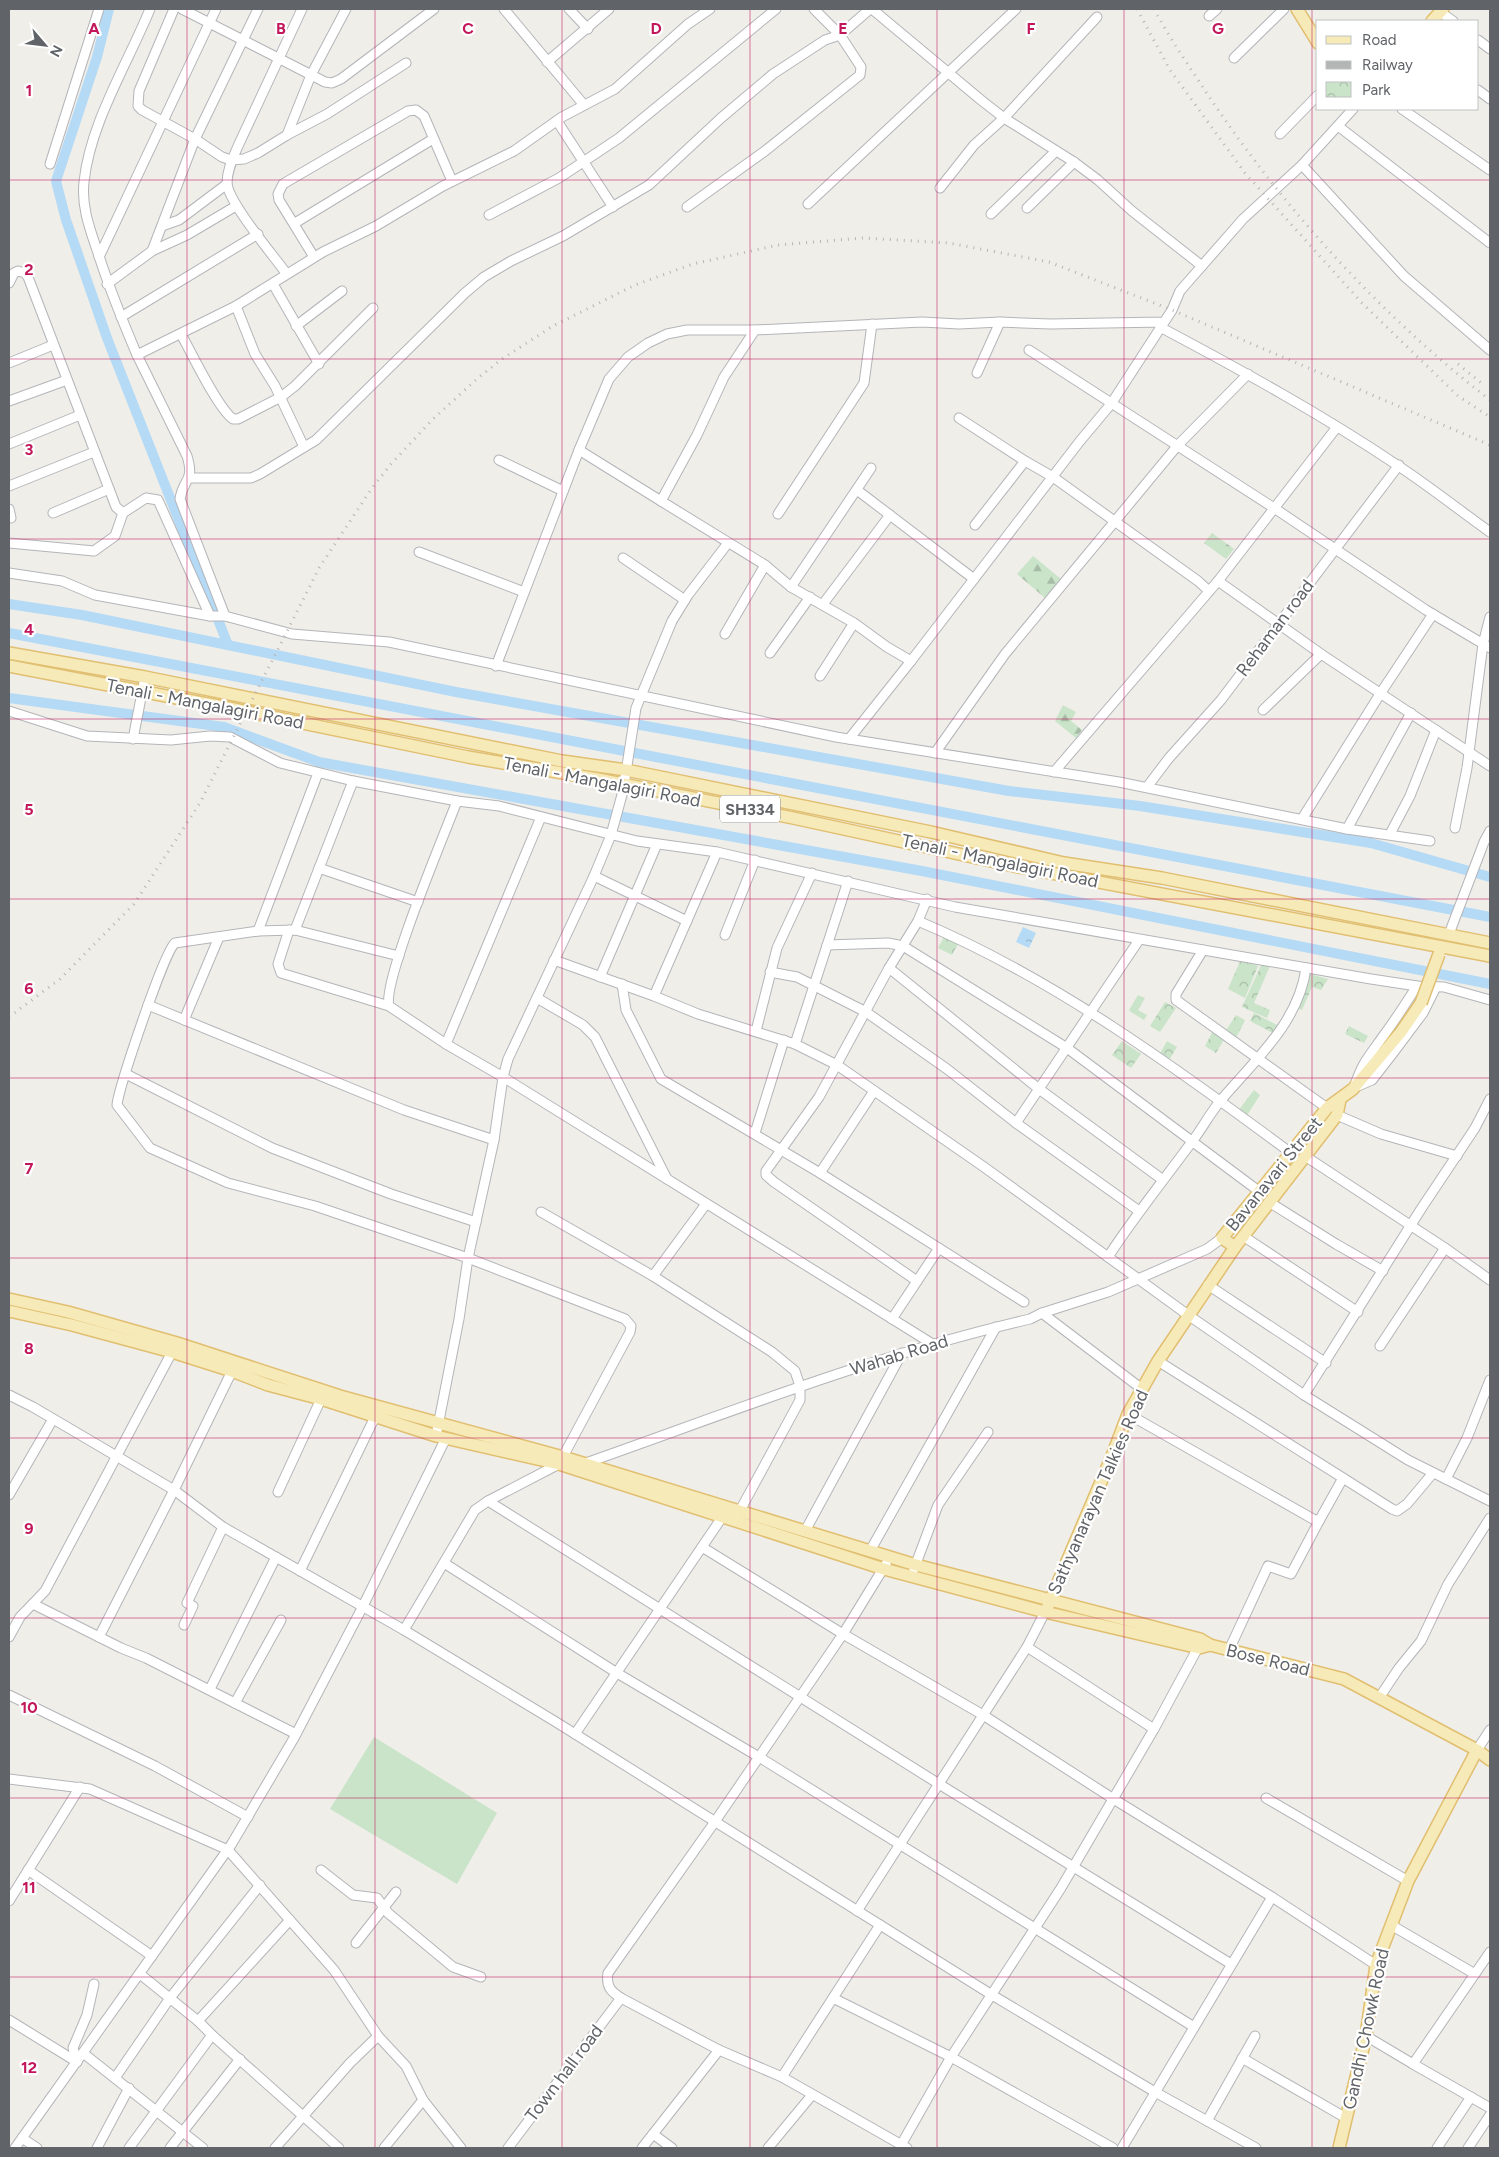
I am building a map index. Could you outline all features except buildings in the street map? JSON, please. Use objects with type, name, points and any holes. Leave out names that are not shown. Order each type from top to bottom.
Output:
[{"type":"main road","points":[[1297,9],[1316,40]]},
{"type":"main road","points":[[1433,20],[1442,10]]},
{"type":"main road","name":"SH334","points":[[9,653],[145,677],[502,749],[627,767],[931,832],[1064,863],[1162,878],[1451,929],[1490,943]]},
{"type":"main road","name":"Tenali - Mangalagiri Road","points":[[9,666],[142,696],[624,788],[793,818],[1014,866],[1441,950],[1490,956]]},
{"type":"main road","name":"Bavanavari Street","points":[[1340,1100],[1337,1115],[1235,1247],[1222,1238],[1327,1108],[1353,1089],[1401,1032],[1421,1003],[1451,929]]},
{"type":"main road","name":"Sathyanarayan Talkies Road","points":[[1045,1612],[1128,1414],[1158,1361],[1235,1247]]},
{"type":"main road","points":[[9,1299],[68,1312],[124,1328],[340,1396],[561,1460]]},
{"type":"main road","points":[[9,1311],[72,1325],[172,1352],[232,1371],[268,1385],[321,1399],[441,1437],[586,1463],[916,1565],[1051,1600],[1204,1644]]},
{"type":"main road","name":"Bose Road","points":[[561,1460],[572,1468],[884,1569],[1045,1612],[1204,1644],[1344,1679],[1477,1750],[1490,1760]]},
{"type":"main road","name":"Gandhi Chowk Road","points":[[1339,2148],[1366,2036],[1376,1965],[1408,1881],[1477,1750]]},
{"type":"street","points":[[50,164],[99,9]]},
{"type":"street","points":[[150,9],[102,115],[84,182],[85,211],[107,284],[137,355],[187,456],[191,468],[190,478],[181,489],[180,499],[225,616]]},
{"type":"street","points":[[174,9],[139,91],[138,106],[195,139],[214,153],[232,160],[244,159],[258,153],[327,114],[406,63]]},
{"type":"street","points":[[182,9],[328,83],[341,79],[434,9]]},
{"type":"street","points":[[99,257],[216,9]]},
{"type":"street","points":[[152,251],[195,139],[258,9]]},
{"type":"street","points":[[286,273],[236,206],[227,184],[232,160],[302,9]]},
{"type":"street","points":[[287,135],[311,75],[346,9]]},
{"type":"street","points":[[504,9],[584,105]]},
{"type":"street","points":[[569,9],[588,29]]},
{"type":"street","points":[[547,62],[610,9]]},
{"type":"street","points":[[137,355],[236,306],[314,257],[376,226],[452,181],[514,151],[556,121],[615,89],[688,24],[710,9]]},
{"type":"street","points":[[489,216],[559,178],[619,138],[776,9]]},
{"type":"street","points":[[687,207],[765,151],[857,79],[861,68],[840,34],[814,9]]},
{"type":"street","points":[[190,478],[251,478],[316,440],[458,300],[484,277],[510,261],[563,236],[649,185],[721,118],[772,74],[825,40],[840,34],[871,9],[1004,118],[1074,162],[1202,266]]},
{"type":"street","points":[[808,204],[1016,9]]},
{"type":"street","points":[[1209,16],[1216,9]]},
{"type":"street","points":[[1234,58],[1284,9]]},
{"type":"street","points":[[1442,10],[1452,20]]},
{"type":"street","points":[[940,188],[974,145],[1004,118],[1097,17]]},
{"type":"street","points":[[1479,41],[1490,49]]},
{"type":"street","points":[[1479,91],[1490,99]]},
{"type":"street","points":[[1280,134],[1316,97]]},
{"type":"street","points":[[314,257],[295,223],[279,200],[278,194],[283,184],[412,110],[420,111],[424,116],[452,181]]},
{"type":"street","points":[[849,739],[1111,404],[1161,324],[1172,310],[1180,291],[1243,219],[1302,166],[1352,110]]},
{"type":"street","points":[[1403,110],[1490,170]]},
{"type":"street","points":[[556,121],[613,207]]},
{"type":"street","points":[[1338,126],[1490,243]]},
{"type":"street","points":[[295,223],[433,139]]},
{"type":"street","points":[[991,214],[1056,151]]},
{"type":"street","points":[[1027,208],[1074,162]]},
{"type":"street","points":[[1302,166],[1404,276],[1490,350]]},
{"type":"street","points":[[162,226],[179,220],[227,184]]},
{"type":"street","points":[[107,284],[152,251],[187,234],[236,206]]},
{"type":"street","points":[[121,317],[258,234]]},
{"type":"street","points":[[9,283],[14,273],[18,271],[26,273],[116,507],[123,513]]},
{"type":"street","points":[[273,284],[319,364]]},
{"type":"street","points":[[296,326],[342,290]]},
{"type":"street","points":[[236,306],[256,354],[281,397],[304,447]]},
{"type":"street","points":[[182,334],[199,368],[225,412],[233,419],[243,417],[281,397],[319,364],[373,308]]},
{"type":"street","points":[[496,666],[579,450],[609,379],[628,357],[648,343],[668,334],[687,330],[755,330],[922,322],[959,324],[1000,322],[1161,324],[1337,427],[1399,466],[1490,532]]},
{"type":"street","points":[[978,373],[1000,322]]},
{"type":"street","points":[[778,514],[864,383],[872,324]]},
{"type":"street","points":[[661,500],[697,434],[724,377],[755,330]]},
{"type":"street","points":[[9,363],[53,345]]},
{"type":"street","points":[[1029,350],[1274,508],[1433,614],[1487,646]]},
{"type":"street","points":[[935,753],[1005,654],[1114,522],[1178,446],[1248,374]]},
{"type":"street","points":[[9,401],[67,380]]},
{"type":"street","points":[[9,444],[80,415]]},
{"type":"street","points":[[959,418],[1053,477],[1198,581],[1209,592]]},
{"type":"street","points":[[1054,772],[1209,592],[1337,427]]},
{"type":"street","points":[[579,450],[765,566],[791,587],[854,623],[887,647],[911,661]]},
{"type":"street","points":[[9,486],[94,452]]},
{"type":"street","points":[[499,460],[563,491]]},
{"type":"street","points":[[976,525],[1025,461]]},
{"type":"street","name":"Rehaman road","points":[[1147,787],[1169,758],[1221,700],[1399,466]]},
{"type":"street","points":[[791,587],[871,468]]},
{"type":"street","points":[[53,513],[109,489]]},
{"type":"street","points":[[857,490],[974,579]]},
{"type":"street","points":[[9,543],[94,551],[115,536],[123,513],[146,498],[158,500],[210,616]]},
{"type":"street","points":[[823,604],[890,515]]},
{"type":"street","points":[[15,2148],[228,1850],[248,1817],[296,1734],[362,1608],[441,1437],[438,1423],[459,1319],[468,1258],[494,1140],[503,1077],[508,1059],[594,876],[612,830],[624,788],[636,708],[640,696],[672,621],[685,600],[728,543]]},
{"type":"street","points":[[418,552],[524,592]]},
{"type":"street","points":[[623,558],[685,600]]},
{"type":"street","points":[[725,634],[765,566]]},
{"type":"street","points":[[9,573],[62,581],[95,595],[210,616],[225,616],[292,634],[389,642],[849,739],[1147,787],[1346,829],[1430,841]]},
{"type":"street","points":[[1218,581],[1321,654],[1490,766]]},
{"type":"street","points":[[770,653],[810,597]]},
{"type":"street","points":[[1302,819],[1380,694],[1433,614]]},
{"type":"street","points":[[1455,828],[1487,646],[1490,616]]},
{"type":"street","points":[[820,676],[854,623]]},
{"type":"street","points":[[1263,710],[1321,654]]},
{"type":"street","points":[[134,735],[145,677]]},
{"type":"street","points":[[9,711],[87,736],[134,735],[172,740],[210,736],[230,737],[280,763],[318,773],[457,801],[500,806],[541,818],[612,830],[657,844],[717,852],[755,860],[956,907],[1306,968],[1417,986],[1444,987],[1490,1000]]},
{"type":"street","points":[[1346,829],[1411,713]]},
{"type":"street","points":[[1390,834],[1410,796],[1436,730]]},
{"type":"street","points":[[258,931],[318,773]]},
{"type":"street","points":[[353,781],[319,868],[278,964],[281,973],[389,1006],[446,1044],[503,1077],[931,1343]]},
{"type":"street","points":[[389,1006],[387,1000],[389,988],[399,956],[457,801]]},
{"type":"street","points":[[446,1044],[541,818]]},
{"type":"street","points":[[1451,929],[1484,842],[1490,831]]},
{"type":"street","points":[[600,977],[657,844]]},
{"type":"street","points":[[654,996],[717,852]]},
{"type":"street","points":[[725,935],[755,860]]},
{"type":"street","points":[[319,868],[418,902]]},
{"type":"street","points":[[756,1031],[777,948],[812,873]]},
{"type":"street","points":[[594,876],[687,921]]},
{"type":"street","points":[[795,1044],[848,881]]},
{"type":"street","points":[[918,1281],[766,1175],[768,1166],[814,1106],[918,921],[927,899]]},
{"type":"street","points":[[918,921],[968,943],[1090,1013],[1220,1101],[1291,1153]]},
{"type":"street","points":[[399,956],[292,930],[258,931],[179,942],[171,946],[148,1005],[118,1105],[150,1148],[233,1185],[315,1206],[468,1258],[625,1319],[631,1326],[630,1332],[561,1460],[488,1500],[469,1518],[404,1630]]},
{"type":"street","points":[[184,1020],[219,937]]},
{"type":"street","points":[[1016,1123],[1139,940]]},
{"type":"street","points":[[827,945],[888,943],[903,946],[1067,1048],[1110,1078],[1192,1143],[1260,1192]]},
{"type":"street","points":[[1203,950],[1176,994],[1176,1000],[1260,1058],[1327,1108]]},
{"type":"street","points":[[554,960],[698,1014],[795,1044],[837,1065],[1188,1315],[1304,1395],[1400,1455],[1490,1501]]},
{"type":"street","points":[[890,968],[1039,1089],[1163,1180]]},
{"type":"street","points":[[1108,1257],[1139,1211],[1192,1143],[1220,1101],[1260,1058],[1283,1026],[1299,994],[1306,968]]},
{"type":"street","points":[[770,972],[798,977],[866,1012],[947,1069],[1016,1123],[1139,1211]]},
{"type":"street","points":[[622,984],[626,1010],[662,1079],[820,1173],[1024,1302]]},
{"type":"street","points":[[1353,1089],[1360,1068],[1417,986]]},
{"type":"street","points":[[1353,1089],[1363,1082],[1372,1080],[1414,1026],[1436,987]]},
{"type":"street","points":[[537,998],[583,1025],[595,1037],[668,1180]]},
{"type":"street","points":[[148,1005],[404,1110],[494,1140]]},
{"type":"street","points":[[755,1133],[784,1040]]},
{"type":"street","points":[[126,1074],[272,1148],[392,1194],[476,1222]]},
{"type":"street","points":[[820,1173],[874,1091]]},
{"type":"street","points":[[1304,1395],[1457,1156],[1490,1100]]},
{"type":"street","points":[[1337,1115],[1381,1134],[1457,1156]]},
{"type":"street","points":[[1305,1156],[1445,1248],[1490,1280]]},
{"type":"street","points":[[1269,1202],[1336,1244],[1384,1271]]},
{"type":"street","points":[[653,1276],[706,1204]]},
{"type":"street","points":[[541,1212],[653,1276],[772,1352],[792,1367],[800,1386],[801,1394],[798,1405],[735,1509],[722,1518],[575,1734]]},
{"type":"street","points":[[1243,1236],[1358,1312]]},
{"type":"street","name":"Wahab Road","points":[[572,1468],[800,1386],[931,1343],[1030,1320],[1139,1279],[1207,1249],[1222,1238]]},
{"type":"street","points":[[892,1320],[939,1248]]},
{"type":"street","points":[[1380,1346],[1445,1248]]},
{"type":"street","points":[[1208,1285],[1326,1363]]},
{"type":"street","points":[[1042,1314],[1142,1389]]},
{"type":"street","points":[[870,1551],[996,1327]]},
{"type":"street","points":[[9,1637],[20,1617],[46,1591],[172,1352]]},
{"type":"street","points":[[805,1531],[902,1353]]},
{"type":"street","points":[[1158,1361],[1397,1511],[1407,1504],[1433,1473]]},
{"type":"street","points":[[99,1637],[232,1371]]},
{"type":"street","points":[[1446,1479],[1467,1438],[1490,1380]]},
{"type":"street","points":[[9,1395],[174,1490],[222,1527],[300,1570],[362,1608],[404,1630],[575,1734],[714,1823],[992,1994],[1155,2092],[1256,2148]]},
{"type":"street","points":[[278,1492],[321,1399]]},
{"type":"street","points":[[1128,1414],[1308,1517],[1319,1520]]},
{"type":"street","points":[[300,1570],[374,1417]]},
{"type":"street","points":[[9,1495],[53,1419]]},
{"type":"street","points":[[911,1576],[938,1505],[988,1432]]},
{"type":"street","points":[[1229,1650],[1268,1566],[1291,1574],[1343,1478]]},
{"type":"street","points":[[488,1500],[661,1607],[939,1784],[1231,1964]]},
{"type":"street","points":[[734,1522],[735,1509]]},
{"type":"street","points":[[1379,1698],[1399,1668],[1421,1641],[1448,1584],[1490,1518]]},
{"type":"street","points":[[184,1625],[193,1606],[186,1603],[222,1527]]},
{"type":"street","points":[[702,1547],[843,1634],[983,1715],[1272,1897],[1376,1965]]},
{"type":"street","points":[[210,1689],[276,1557]]},
{"type":"street","points":[[889,1557],[884,1569],[843,1634],[714,1823],[608,1972],[606,1982],[611,1991],[621,1998],[719,2050],[782,2077],[904,2147],[952,2056],[1073,1866],[1204,1644]]},
{"type":"street","points":[[444,1563],[618,1673],[759,1758],[1194,2028]]},
{"type":"street","points":[[33,1604],[210,1689],[296,1734]]},
{"type":"street","points":[[857,1911],[1027,1647],[1045,1612]]},
{"type":"street","points":[[235,1703],[281,1620]]},
{"type":"street","points":[[1027,1647],[1154,1729]]},
{"type":"street","points":[[9,1695],[155,1766],[248,1817]]},
{"type":"street","points":[[1477,1750],[1490,1730]]},
{"type":"street","points":[[9,1779],[90,1789],[228,1850],[334,1970],[378,2036],[406,2066],[423,2100],[461,2148]]},
{"type":"street","points":[[9,1901],[80,1787]]},
{"type":"street","points":[[1266,1798],[1408,1881]]},
{"type":"street","points":[[28,1870],[152,1956]]},
{"type":"street","points":[[321,1870],[353,1895],[376,1898],[388,1913],[454,1967],[481,1977]]},
{"type":"street","points":[[115,2078],[170,1998],[260,1885]]},
{"type":"street","points":[[356,1943],[396,1892]]},
{"type":"street","points":[[1122,2148],[1272,1897]]},
{"type":"street","points":[[198,2021],[290,1920]]},
{"type":"street","points":[[782,2077],[880,1925]]},
{"type":"street","points":[[1391,1925],[1475,1974]]},
{"type":"street","points":[[1413,2064],[1490,1952]]},
{"type":"street","points":[[140,1974],[198,2021],[339,2148]]},
{"type":"street","points":[[77,2062],[73,2048],[87,2014],[94,1984]]},
{"type":"street","name":"Town hall road","points":[[508,2148],[621,1998]]},
{"type":"street","points":[[833,1998],[952,2056],[1113,2148]]},
{"type":"street","points":[[9,2020],[77,2062]]},
{"type":"street","points":[[129,2148],[212,2035]]},
{"type":"street","points":[[276,2148],[350,2063],[378,2036]]},
{"type":"street","points":[[1207,2120],[1255,2036]]},
{"type":"street","points":[[1366,2036],[1490,2108]]},
{"type":"street","points":[[642,2148],[719,2050]]},
{"type":"street","points":[[83,2053],[203,2148]]},
{"type":"street","points":[[1242,2058],[1346,2118]]},
{"type":"street","points":[[170,2148],[240,2059]]},
{"type":"street","points":[[97,2148],[129,2088]]},
{"type":"street","points":[[780,2148],[770,2146],[812,2095]]},
{"type":"street","points":[[1438,2148],[1471,2097]]},
{"type":"street","points":[[384,2148],[423,2100]]},
{"type":"street","points":[[1468,2148],[1490,2116]]},
{"type":"street","points":[[653,2134],[672,2148]]},
{"type":"street","points":[[22,2138],[37,2148]]},
{"type":"green space","points":[[1212,533],[1234,549],[1226,559],[1204,543]]},
{"type":"green space","points":[[1033,556],[1061,579],[1045,598],[1017,574]]},
{"type":"green space","points":[[1063,705],[1076,712],[1071,721],[1082,730],[1076,738],[1055,721]]},
{"type":"green space","points":[[944,937],[958,944],[952,955],[938,948]]},
{"type":"green space","points":[[1241,959],[1258,966],[1245,998],[1228,989]]},
{"type":"green space","points":[[1262,963],[1270,966],[1254,1003],[1270,1010],[1267,1018],[1242,1007]]},
{"type":"green space","points":[[1306,973],[1328,979],[1321,990],[1312,987],[1302,1010],[1294,1006]]},
{"type":"green space","points":[[1138,995],[1145,998],[1138,1010],[1147,1015],[1144,1020],[1129,1010]]},
{"type":"green space","points":[[1165,1002],[1176,1008],[1160,1032],[1150,1026]]},
{"type":"green space","points":[[1254,1013],[1277,1025],[1273,1033],[1250,1021]]},
{"type":"green space","points":[[1236,1015],[1245,1020],[1235,1040],[1225,1032]]},
{"type":"green space","points":[[1349,1026],[1368,1036],[1364,1043],[1345,1034]]},
{"type":"green space","points":[[1213,1031],[1225,1038],[1216,1053],[1205,1046]]},
{"type":"green space","points":[[1122,1041],[1141,1054],[1131,1068],[1112,1055]]},
{"type":"green space","points":[[1167,1041],[1177,1047],[1167,1063],[1158,1057]]},
{"type":"green space","points":[[1254,1090],[1260,1095],[1246,1117],[1238,1111]]},
{"type":"green space","points":[[374,1737],[497,1813],[457,1884],[330,1809]]},
{"type":"water","points":[[1023,927],[1036,933],[1029,948],[1016,942]]},
{"type":"waterway","points":[[109,9],[97,57],[56,181],[66,220],[107,338],[228,645]]},
{"type":"waterway","points":[[9,604],[82,615],[456,692],[1009,791],[1140,806],[1371,843],[1490,877]]},
{"type":"waterway","points":[[9,633],[1490,917]]},
{"type":"waterway","points":[[9,698],[224,727],[319,762],[922,871],[1490,984]]},
{"type":"railway","points":[[1137,9],[1170,70],[1245,173],[1362,303],[1458,396],[1490,417]]},
{"type":"railway","points":[[1154,9],[1178,50],[1234,133],[1300,217],[1371,295],[1409,332],[1490,400]]},
{"type":"railway","points":[[9,1017],[60,979],[134,904],[200,803],[319,568],[372,488],[391,464],[433,419],[502,359],[553,326],[635,285],[693,264],[778,245],[863,238],[949,243],[1049,262],[1172,310],[1490,445]]},
{"type":"railway","points":[[1458,364],[1485,386]]}]
